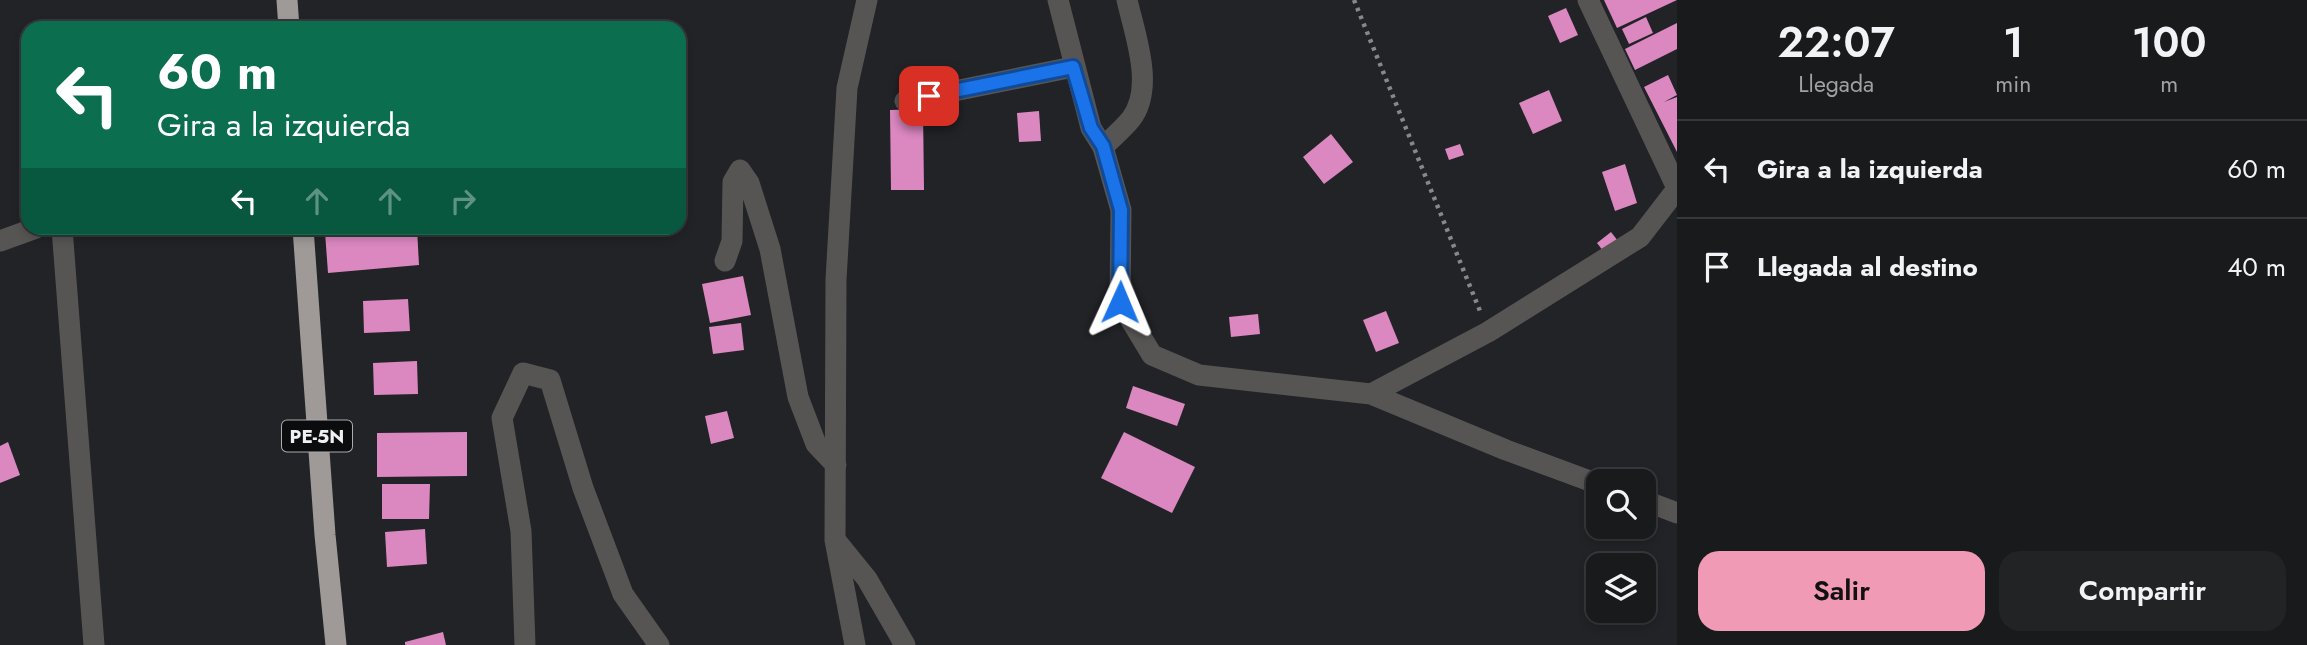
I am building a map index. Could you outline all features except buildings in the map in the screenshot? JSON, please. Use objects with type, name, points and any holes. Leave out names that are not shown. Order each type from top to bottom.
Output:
[{"type":"highway","points":[[287,0],[288,21]]},
{"type":"highway","name":"PE-5N","points":[[304,235],[325,535],[337,645]]},
{"type":"street","points":[[855,645],[835,540],[836,280],[847,88],[867,0]]},
{"type":"street","points":[[1058,0],[1073,67],[1091,128],[1103,146],[1121,210],[1120,302],[1152,355],[1199,375],[1371,394],[1506,450],[1586,480]]},
{"type":"street","points":[[1103,146],[1132,118],[1142,98],[1140,60],[1127,0]]},
{"type":"street","points":[[1371,394],[1488,332],[1640,237],[1677,188],[1588,0]]},
{"type":"street","points":[[905,101],[1073,67]]},
{"type":"street","points":[[725,261],[732,241],[733,182],[740,170],[749,183],[770,249],[798,397],[816,444],[835,465]]},
{"type":"street","points":[[0,241],[21,233]]},
{"type":"street","points":[[63,235],[94,645]]},
{"type":"street","points":[[525,645],[521,531],[502,418],[523,373],[550,380],[583,488],[623,594],[659,645]]},
{"type":"street","points":[[1656,505],[1677,513]]},
{"type":"street","points":[[835,540],[867,579],[905,645]]},
{"type":"path","points":[[1354,0],[1488,332]]},
{"type":"route","points":[[929,96],[1073,67],[1091,128],[1103,146],[1121,210],[1120,302]]}]
